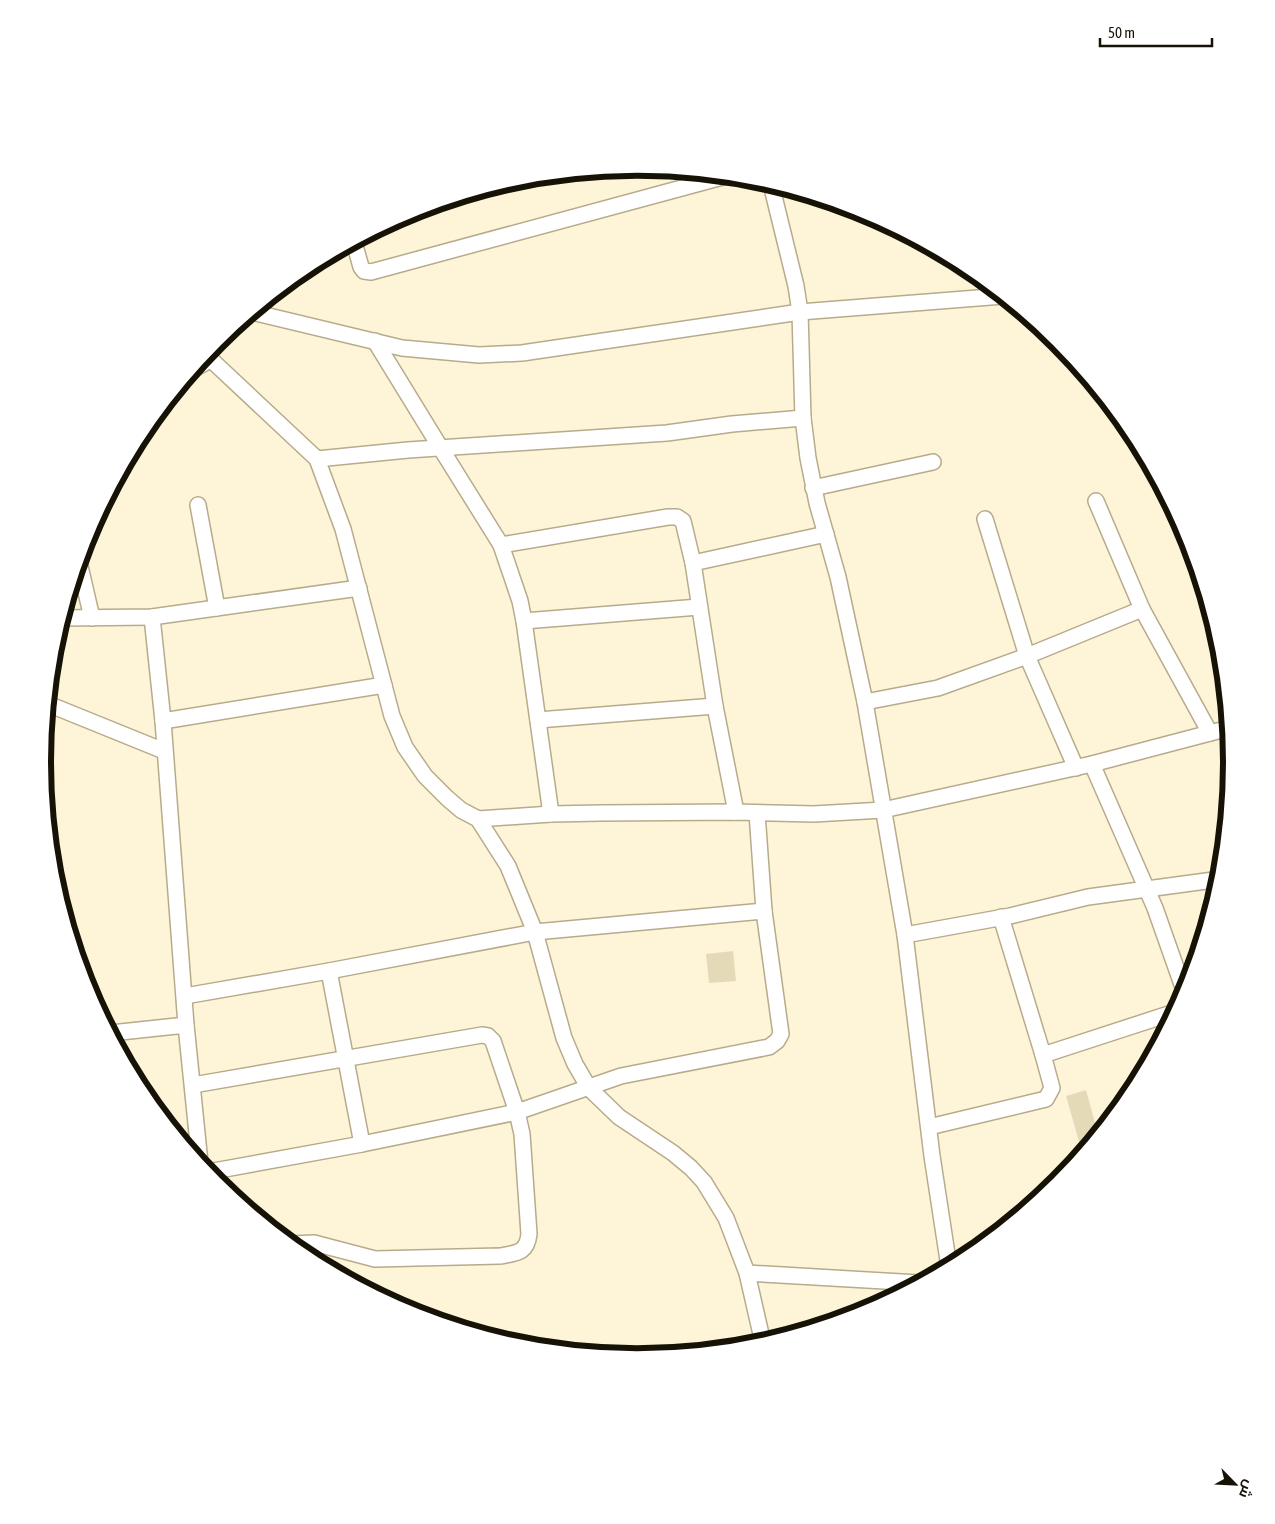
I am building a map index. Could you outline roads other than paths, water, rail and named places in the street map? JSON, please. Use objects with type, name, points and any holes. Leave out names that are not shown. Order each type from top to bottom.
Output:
[{"type":"street","points":[[356,248],[361,267],[364,271],[371,272],[709,181]]},
{"type":"street","points":[[773,192],[792,269],[800,312],[803,418],[814,488],[838,577],[865,702],[904,935],[929,1127],[949,1258]]},
{"type":"street","points":[[260,314],[402,348],[479,355],[522,353],[800,312],[994,297]]},
{"type":"street","points":[[375,341],[501,545],[520,601],[524,621],[551,814]]},
{"type":"street","points":[[211,360],[317,459],[343,529],[392,716],[405,747],[425,776],[461,810],[478,820],[508,866],[535,932],[564,1038],[575,1064],[589,1088],[610,1109],[691,1168],[704,1182],[726,1218],[747,1273],[761,1335]]},
{"type":"street","points":[[317,459],[440,447],[648,435],[732,424],[803,418]]},
{"type":"street","points":[[814,488],[934,462]]},
{"type":"street","points":[[1096,501],[1142,609],[1210,733]]},
{"type":"street","points":[[198,505],[216,608]]},
{"type":"street","points":[[501,545],[668,516],[677,517],[684,521],[693,563],[715,706],[736,812]]},
{"type":"street","points":[[985,519],[1028,656],[1076,768]]},
{"type":"street","points":[[693,563],[826,534]]},
{"type":"street","points":[[82,574],[92,618]]},
{"type":"street","points":[[69,618],[152,617],[359,588]]},
{"type":"street","points":[[524,621],[699,608]]},
{"type":"street","points":[[865,702],[938,688],[1028,656],[1142,609]]},
{"type":"street","points":[[152,617],[163,721],[186,1025],[199,1151]]},
{"type":"street","points":[[163,721],[384,685]]},
{"type":"street","points":[[538,720],[715,706]]},
{"type":"street","points":[[54,707],[164,751]]},
{"type":"street","points":[[478,820],[551,814],[736,812],[814,814],[883,810],[1076,768],[1222,730]]},
{"type":"street","points":[[1092,764],[1155,908],[1181,980]]},
{"type":"street","points":[[217,1170],[362,1144],[517,1112],[621,1076],[770,1047],[781,1034],[764,911],[757,813]]},
{"type":"street","points":[[904,935],[1088,898],[1211,880]]},
{"type":"street","points":[[185,996],[535,932],[764,911]]},
{"type":"street","points":[[929,1127],[1046,1099],[1052,1088],[1001,917]]},
{"type":"street","points":[[329,971],[362,1144]]},
{"type":"street","points":[[1043,1056],[1166,1015]]},
{"type":"street","points":[[118,1032],[186,1025]]},
{"type":"street","points":[[193,1086],[482,1034],[488,1036],[493,1041],[517,1112],[522,1134],[530,1234],[525,1248],[517,1253],[500,1256],[375,1258],[314,1243],[304,1243]]},
{"type":"street","points":[[747,1273],[908,1282]]}]
